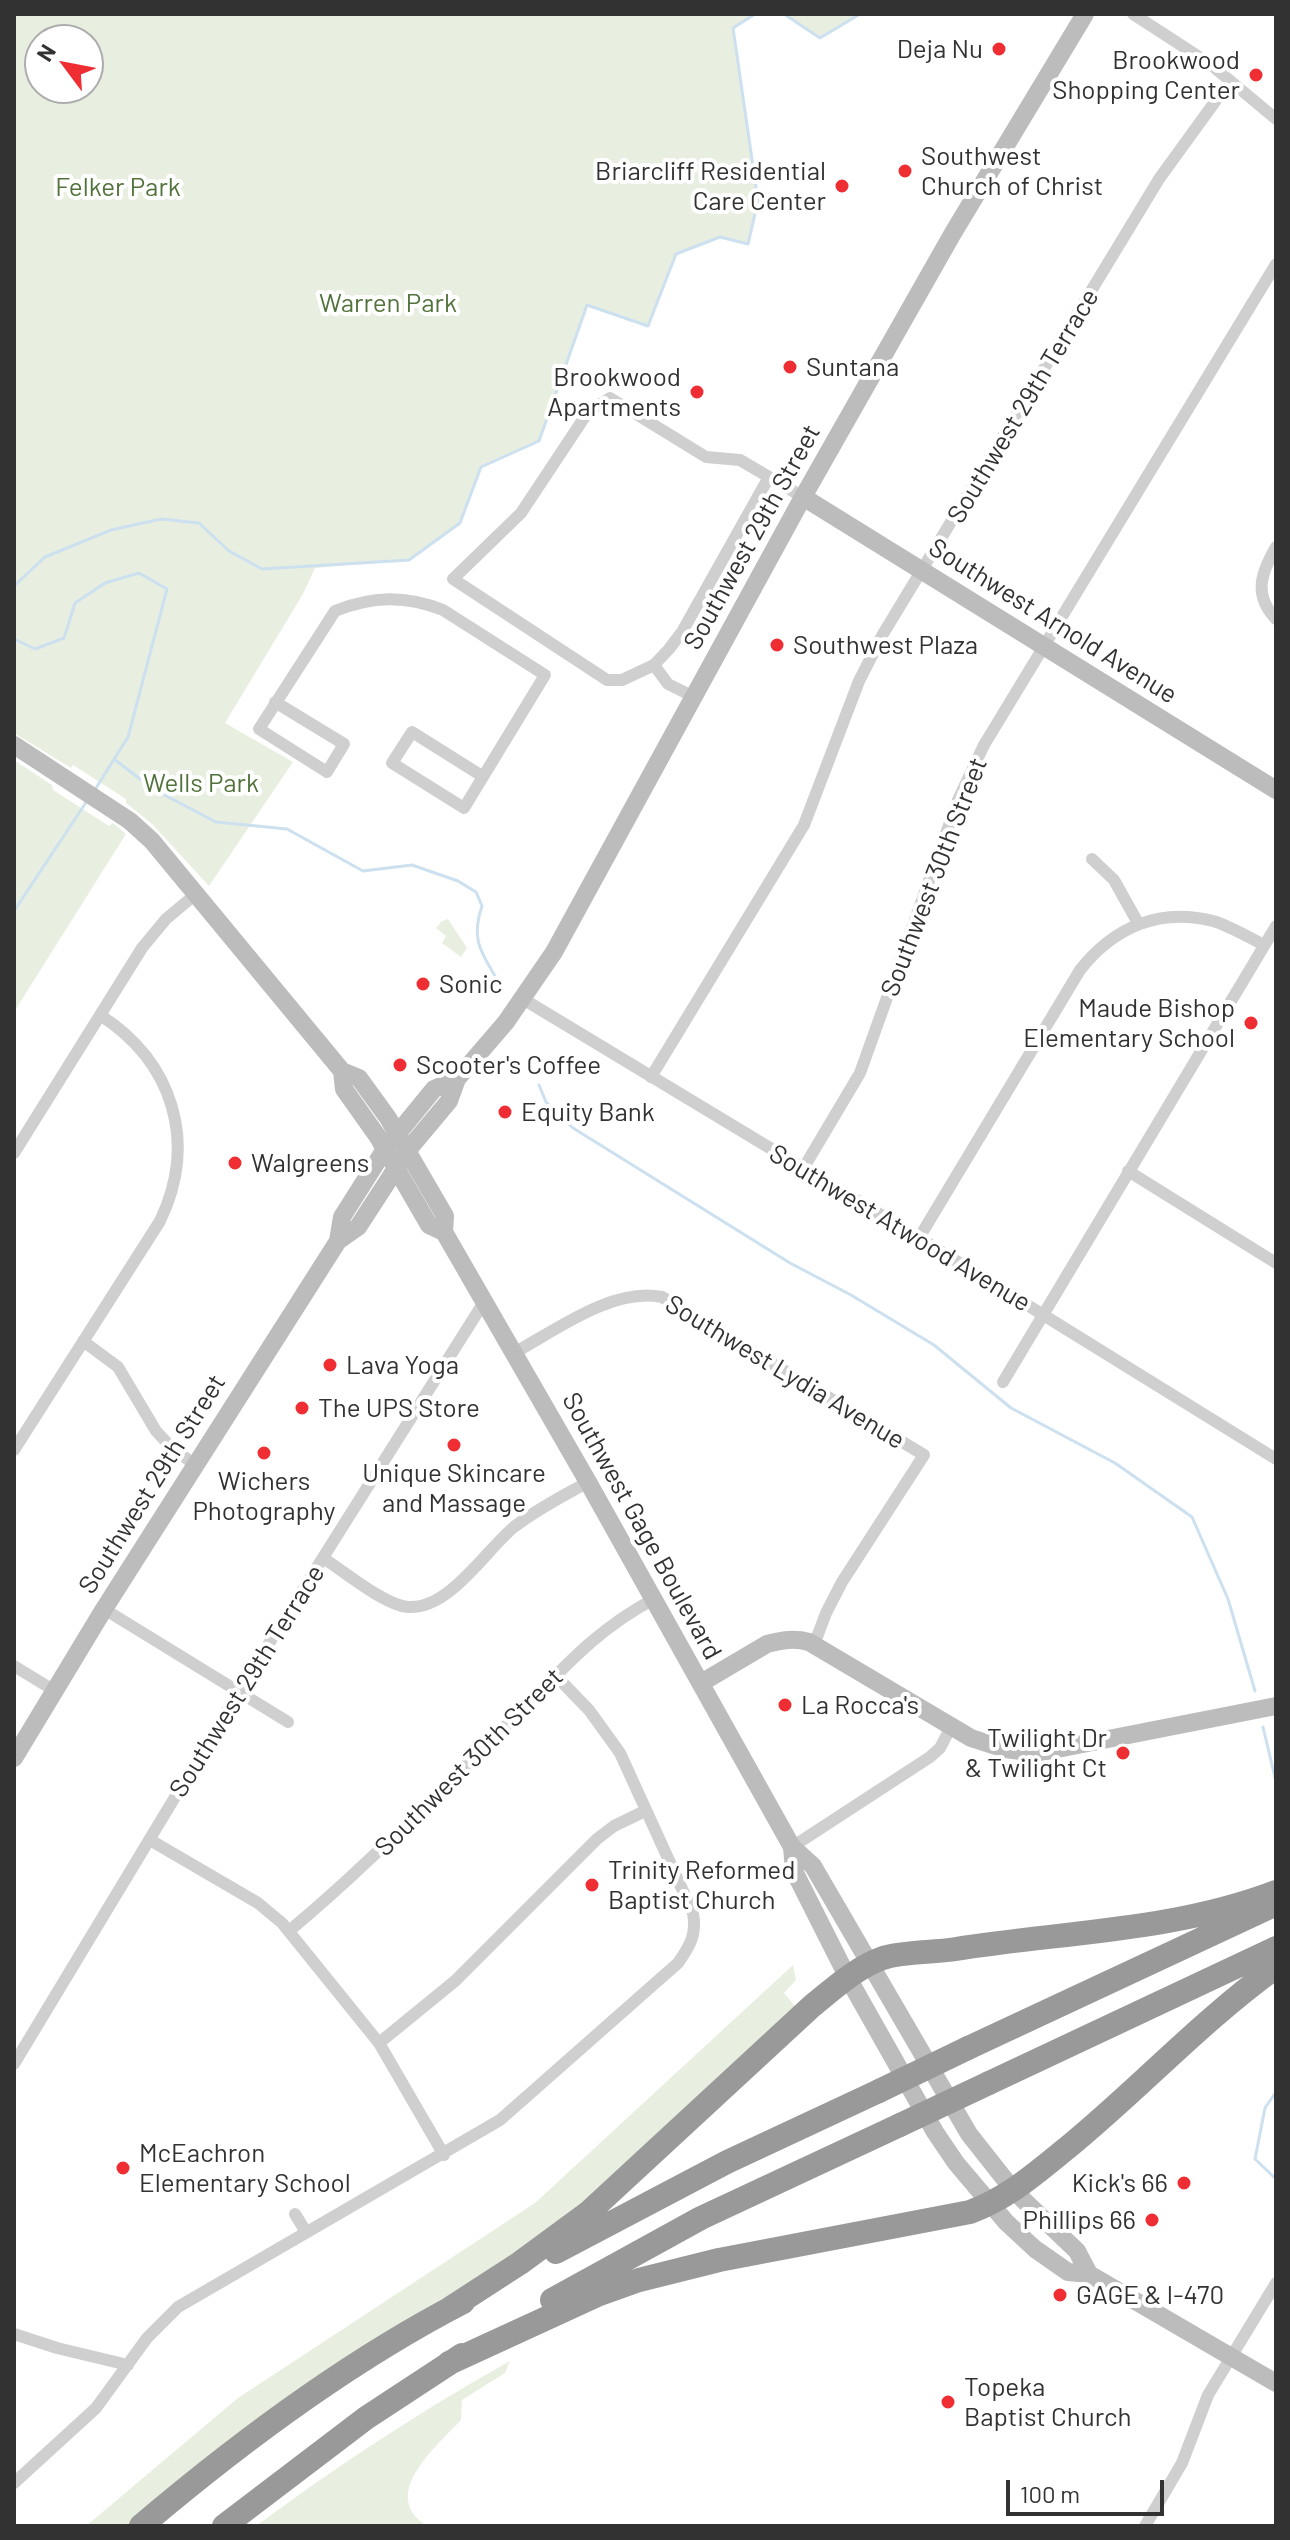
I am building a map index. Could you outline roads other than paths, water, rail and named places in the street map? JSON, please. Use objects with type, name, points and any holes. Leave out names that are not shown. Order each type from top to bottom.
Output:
[{"type":"highway","points":[[449,2309],[520,2263],[588,2213],[812,2006],[872,1964],[884,1958],[1018,1939],[1089,1934],[1163,1922],[1219,1910],[1276,1892]]},
{"type":"highway","points":[[141,2526],[235,2449],[359,2362],[449,2309],[641,2205],[1276,1904]]},
{"type":"highway","points":[[224,2526],[366,2418],[449,2363],[653,2242],[1276,1948]]},
{"type":"highway","points":[[449,2363],[597,2295],[639,2280],[706,2263],[970,2212],[990,2205],[1014,2191],[1097,2124],[1165,2059],[1238,1995],[1276,1967]]},
{"type":"main road","name":"Southwest 29th Street","points":[[14,1758],[104,1609],[338,1241],[358,1227],[408,1150],[449,1101],[457,1079],[523,999],[570,925],[803,497],[953,233],[1085,14]]},
{"type":"main road","name":"Southwest Arnold Avenue","points":[[803,497],[1276,790]]},
{"type":"main road","name":"Southwest Gage Boulevard","points":[[14,745],[114,811],[152,841],[342,1071],[359,1078],[408,1150],[445,1216],[444,1232],[792,1847],[813,1866],[958,2117],[1014,2191],[1077,2251],[1089,2274]]},
{"type":"main road","name":"Southwest Gage Boulevard","points":[[342,1071],[344,1089],[385,1149],[429,1225],[444,1232]]},
{"type":"main road","name":"Southwest 29th Street","points":[[338,1241],[342,1217],[385,1149],[434,1089],[457,1079]]},
{"type":"main road","points":[[701,1683],[767,1644],[789,1639],[814,1645],[951,1727],[993,1746],[1037,1753],[1276,1706]]},
{"type":"main road","name":"Southwest Gage Boulevard","points":[[792,1847],[794,1871],[848,1978],[935,2132],[990,2205],[1016,2231],[1068,2272],[1089,2274],[1276,2383]]},
{"type":"street","points":[[1133,14],[1184,45],[1276,119]]},
{"type":"street","name":"Southwest 29th Terrace","points":[[651,1077],[791,850],[811,809],[859,681],[883,634],[1159,179],[1230,81]]},
{"type":"street","name":"Southwest 30th Street","points":[[803,1169],[860,1073],[967,779],[984,745],[1276,264]]},
{"type":"street","points":[[769,477],[682,632],[654,665],[622,680],[607,680],[453,579],[521,513],[588,412],[610,398],[706,457],[740,460],[769,477],[803,497]]},
{"type":"street","points":[[1276,547],[1261,582],[1264,604],[1276,619]]},
{"type":"street","points":[[275,702],[344,744],[327,772],[259,729],[275,702],[335,611],[372,599],[391,598],[427,604],[443,610],[545,675],[464,808],[392,763],[412,732],[482,776]]},
{"type":"street","points":[[654,665],[668,684],[694,697]]},
{"type":"street","points":[[1092,859],[1114,880],[1138,923]]},
{"type":"street","points":[[14,1153],[142,948],[166,919],[197,893]]},
{"type":"street","points":[[919,1238],[1080,970],[1106,942],[1138,923],[1162,918],[1195,918],[1216,922],[1264,945]]},
{"type":"street","points":[[1003,1382],[1276,926]]},
{"type":"street","name":"Southwest Atwood Avenue","points":[[523,999],[919,1238],[1276,1459]]},
{"type":"street","points":[[14,1450],[160,1221],[172,1190],[178,1158],[176,1122],[166,1089],[140,1047],[100,1015]]},
{"type":"street","points":[[1128,1171],[1276,1263]]},
{"type":"street","name":"Southwest Lydia Avenue","points":[[514,1353],[617,1298],[640,1294],[662,1297],[924,1455],[842,1582],[814,1645]]},
{"type":"street","name":"Southwest 29th Terrace","points":[[14,2064],[239,1691],[484,1302]]},
{"type":"street","points":[[83,1341],[118,1367],[156,1431],[195,1465]]},
{"type":"street","points":[[323,1558],[397,1605],[426,1606],[450,1591],[512,1529],[588,1482]]},
{"type":"street","name":"Southwest 30th Street","points":[[289,1931],[346,1883],[594,1637],[654,1599]]},
{"type":"street","points":[[104,1609],[288,1722]]},
{"type":"street","points":[[14,1666],[55,1691]]},
{"type":"street","points":[[14,2483],[96,2408],[147,2338],[178,2307],[500,2120],[678,1963],[689,1947],[695,1930],[693,1913],[628,1769],[606,1731],[556,1676]]},
{"type":"street","points":[[792,1847],[930,1757],[940,1748],[951,1727]]},
{"type":"street","points":[[379,2043],[455,1981],[597,1839],[614,1826],[645,1811]]},
{"type":"street","points":[[150,1840],[258,1903],[289,1931],[379,2043],[444,2155]]},
{"type":"street","points":[[295,2214],[306,2232]]},
{"type":"street","points":[[1145,2526],[1182,2463],[1208,2395],[1276,2283]]},
{"type":"street","points":[[14,2334],[128,2365]]},
{"type":"waterway","points":[[14,586],[45,557],[111,530],[161,519],[199,523],[229,551],[262,569],[409,560],[460,523],[481,467],[539,441],[587,305],[648,326],[676,254],[720,237],[748,244],[758,201],[733,28],[755,14]]},
{"type":"waterway","points":[[784,14],[820,38],[860,14]]},
{"type":"waterway","points":[[14,639],[35,649],[64,638],[75,603],[105,583],[139,573],[167,589],[128,737],[96,788]]},
{"type":"waterway","points":[[114,759],[153,789],[216,822],[287,829],[363,871],[412,865],[458,881],[476,892],[482,906],[478,938],[483,955],[499,983]]},
{"type":"waterway","points":[[14,911],[87,801]]},
{"type":"waterway","points":[[539,1085],[546,1102],[573,1128],[790,1263],[934,1345],[1011,1408],[1115,1463],[1192,1517],[1228,1599],[1255,1691]]},
{"type":"waterway","points":[[1263,1727],[1276,1782]]},
{"type":"waterway","points":[[1276,2092],[1265,2108],[1255,2159],[1276,2179]]},
{"type":"place","name":"Deja Nu","points":[[999,49]]},
{"type":"place","name":"Brookwood Shopping Center","points":[[1256,75]]},
{"type":"place","name":"Southwest Church of Christ","points":[[905,171]]},
{"type":"place","name":"Briarcliff Residential Care Center","points":[[842,186]]},
{"type":"place","name":"Suntana","points":[[790,367]]},
{"type":"place","name":"Brookwood Apartments","points":[[697,392]]},
{"type":"place","name":"Southwest Plaza","points":[[777,645]]},
{"type":"place","name":"Sonic","points":[[423,984]]},
{"type":"place","name":"Maude Bishop Elementary School","points":[[1251,1023]]},
{"type":"place","name":"Scooter's Coffee","points":[[400,1065]]},
{"type":"place","name":"Equity Bank","points":[[505,1112]]},
{"type":"place","name":"Walgreens","points":[[235,1163]]},
{"type":"place","name":"Lava Yoga","points":[[330,1365]]},
{"type":"place","name":"The UPS Store","points":[[302,1408]]},
{"type":"place","name":"Unique Skincare and Massage","points":[[454,1445]]},
{"type":"place","name":"Wichers Photography","points":[[264,1453]]},
{"type":"place","name":"La Rocca's","points":[[785,1705]]},
{"type":"place","name":"Twilight Dr & Twilight Ct","points":[[1123,1753]]},
{"type":"place","name":"Trinity Reformed Baptist Church","points":[[592,1885]]},
{"type":"place","name":"McEachron Elementary School","points":[[123,2168]]},
{"type":"place","name":"Kick's 66","points":[[1184,2183]]},
{"type":"place","name":"Phillips 66","points":[[1152,2220]]},
{"type":"place","name":"GAGE & I-470","points":[[1060,2295]]},
{"type":"place","name":"Topeka Baptist Church","points":[[948,2402]]},
{"type":"park label","name":"Felker Park","points":[[118,187]]},
{"type":"park label","name":"Warren Park","points":[[388,303]]},
{"type":"park label","name":"Wells Park","points":[[201,783]]}]
